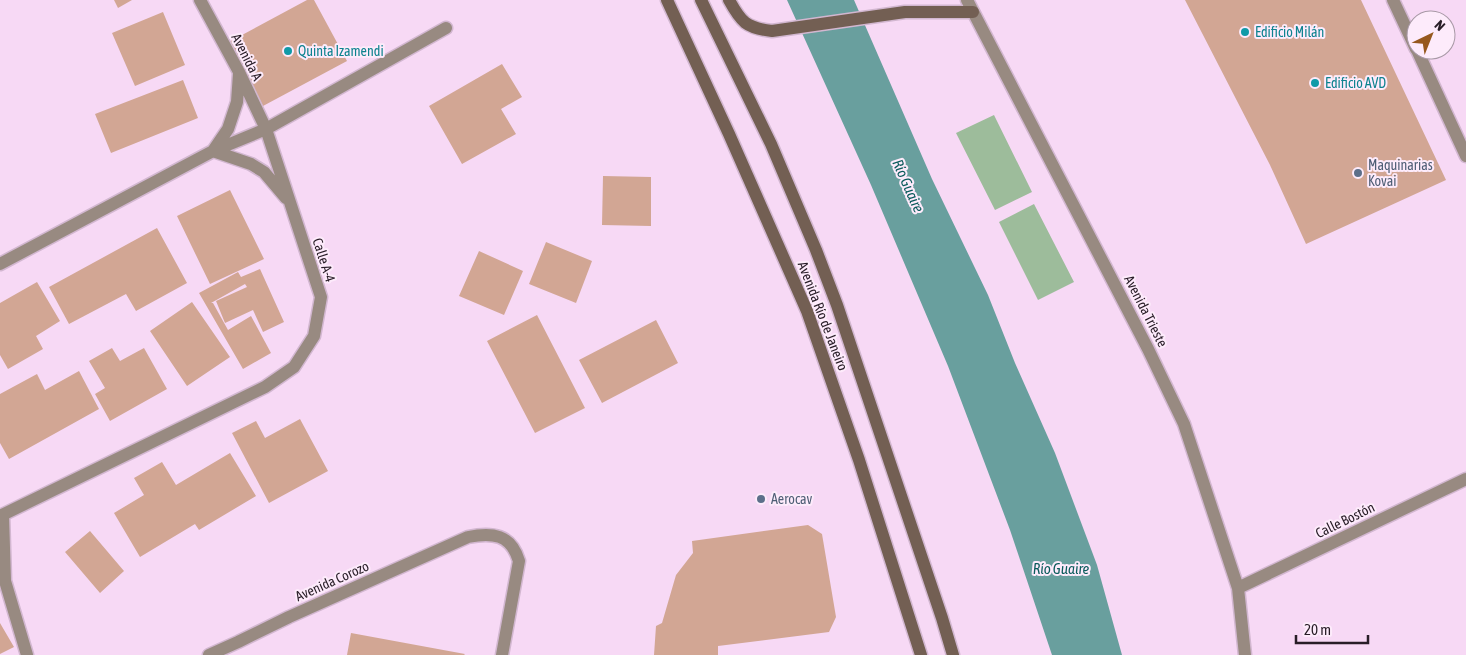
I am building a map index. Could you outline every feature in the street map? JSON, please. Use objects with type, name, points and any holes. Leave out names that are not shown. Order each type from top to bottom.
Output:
[{"type":"street","name":"Avenida A","points":[[200,0],[239,72],[266,129]]},
{"type":"street","name":"Avenida Río de Janeiro","points":[[667,0],[808,311],[859,460],[921,655]]},
{"type":"street","name":"Avenida Río de Janeiro","points":[[701,0],[771,144],[837,304],[940,610],[953,655]]},
{"type":"street","points":[[729,0],[744,22],[755,29],[772,31],[971,4]]},
{"type":"street","points":[[1393,0],[1406,28]]},
{"type":"street","name":"Avenida Trieste","points":[[971,4],[1184,424],[1238,588],[1245,655]]},
{"type":"street","points":[[0,264],[213,151],[266,129],[446,28]]},
{"type":"street","points":[[1421,60],[1466,156]]},
{"type":"street","points":[[213,151],[228,129],[237,102],[239,72]]},
{"type":"street","name":"Calle A-4","points":[[1,515],[264,387],[294,367],[314,336],[320,297],[266,129]]},
{"type":"street","points":[[213,151],[251,164],[264,172],[289,202]]},
{"type":"street","name":"Calle Bostón","points":[[1238,588],[1466,479]]},
{"type":"street","points":[[1,515],[5,581],[27,655]]},
{"type":"street","name":"Avenida Corozo","points":[[209,655],[289,616],[468,537],[484,534],[494,534],[508,542],[516,552],[519,561],[502,655]]},
{"type":"shaded area","points":[[994,115],[1032,192],[995,210],[956,133]]},
{"type":"shaded area","points":[[1034,204],[1074,282],[1038,300],[999,222]]},
{"type":"water","name":"Río Guaire","points":[[787,0],[854,0],[932,179],[988,295],[1015,363],[1055,453],[1097,565],[1122,655],[1052,655],[1010,530],[948,366],[871,185]]},
{"type":"building","points":[[114,0],[132,0],[118,8]]},
{"type":"building","name":"Quinta Izamendi","points":[[307,0],[314,0],[347,61],[263,106],[229,42]]},
{"type":"building","points":[[1185,0],[1361,0],[1446,180],[1306,244],[1270,165]]},
{"type":"building","points":[[163,12],[185,65],[135,86],[112,33]]},
{"type":"building","points":[[502,64],[522,97],[501,109],[516,134],[462,164],[429,106]]},
{"type":"building","points":[[183,80],[198,118],[111,153],[95,114]]},
{"type":"building","points":[[603,176],[651,177],[651,226],[602,225]]},
{"type":"building","points":[[230,190],[264,259],[210,284],[177,216]]},
{"type":"building","points":[[157,228],[187,283],[136,311],[126,294],[69,324],[49,287]]},
{"type":"building","points":[[546,242],[592,261],[576,303],[529,284]]},
{"type":"building","points":[[479,251],[523,271],[504,315],[459,296]]},
{"type":"building","points":[[260,269],[284,322],[263,332],[253,310],[225,323],[216,301],[247,287],[245,284],[211,303],[213,303],[228,330],[251,316],[271,353],[243,369],[199,293],[238,272],[241,277]]},
{"type":"building","points":[[37,282],[60,321],[36,336],[43,349],[8,369],[0,355],[0,303]]},
{"type":"building","points":[[192,302],[230,357],[187,386],[150,331]]},
{"type":"building","points":[[537,315],[585,408],[535,433],[487,341]]},
{"type":"building","points":[[656,320],[678,363],[602,403],[579,360]]},
{"type":"building","points":[[112,348],[120,361],[144,348],[167,389],[110,421],[95,394],[105,388],[89,361]]},
{"type":"building","points":[[79,371],[99,409],[9,459],[0,443],[0,394],[37,374],[45,390]]},
{"type":"building","points":[[300,419],[328,471],[269,503],[232,433],[256,421],[265,438]]},
{"type":"building","points":[[230,453],[256,496],[199,530],[195,524],[140,557],[114,513],[144,495],[134,478],[162,462],[176,485]]},
{"type":"building","points":[[808,525],[822,534],[836,617],[829,632],[718,646],[718,655],[654,655],[656,626],[662,623],[676,575],[693,553],[692,541]]},
{"type":"building","points":[[90,531],[124,571],[100,593],[65,552]]},
{"type":"building","points":[[0,623],[14,647],[0,654]]},
{"type":"building","points":[[351,633],[465,654],[347,655]]},
{"type":"place","name":"Edificio Milán","points":[[1245,32]]},
{"type":"place","name":"Quinta Izamendi","points":[[288,51]]},
{"type":"place","name":"Edificio AVD","points":[[1315,83]]},
{"type":"place","name":"Maquinarias Kovai","points":[[1358,173]]},
{"type":"place","name":"Aerocav","points":[[761,499]]}]
